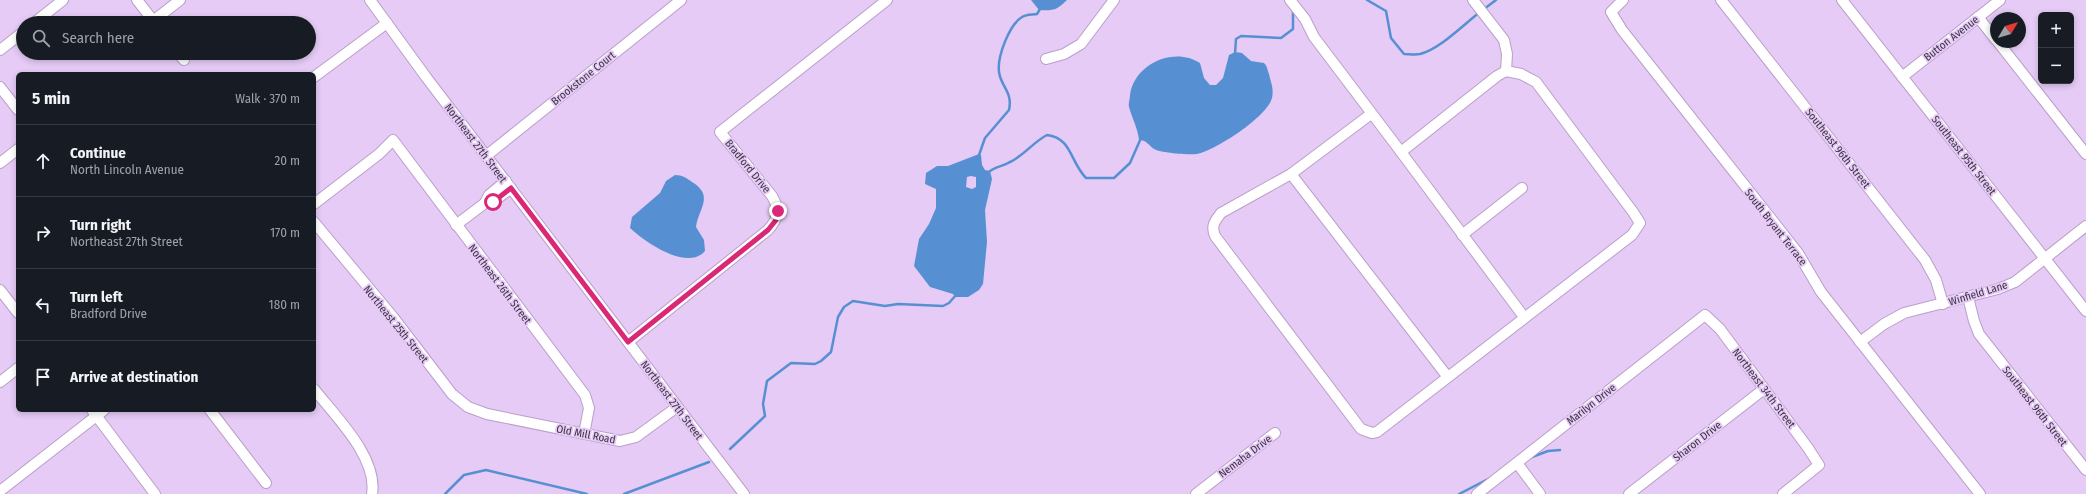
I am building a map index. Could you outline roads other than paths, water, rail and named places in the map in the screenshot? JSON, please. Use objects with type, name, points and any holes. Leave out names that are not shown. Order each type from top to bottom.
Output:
[{"type":"street","points":[[43,16],[63,0]]},
{"type":"street","points":[[138,0],[150,16]]},
{"type":"street","points":[[161,16],[180,0]]},
{"type":"street","name":"Northeast 27th Street","points":[[370,0],[486,156],[744,494]]},
{"type":"street","name":"Brookstone Court","points":[[486,156],[681,0]]},
{"type":"street","name":"Bradford Drive","points":[[628,342],[768,230],[778,216],[777,207],[772,196],[720,132],[887,0]]},
{"type":"street","points":[[1046,59],[1064,54],[1081,44],[1114,0]]},
{"type":"street","points":[[1290,0],[1305,19],[1314,37],[1524,317]]},
{"type":"street","points":[[1473,0],[1504,40],[1507,54],[1506,71]]},
{"type":"street","name":"South Bryant Terrace","points":[[1623,0],[1611,12],[1622,30],[1798,253],[1821,292],[1980,494]]},
{"type":"street","name":"Southeast 96th Street","points":[[1721,0],[1925,260],[1936,280],[1943,304]]},
{"type":"street","name":"Southeast 95th Street","points":[[1842,0],[2086,311]]},
{"type":"street","name":"Button Avenue","points":[[1902,77],[2000,0]]},
{"type":"street","points":[[1978,17],[1990,32]]},
{"type":"street","points":[[316,76],[387,23]]},
{"type":"street","points":[[0,50],[16,37]]},
{"type":"street","points":[[2003,48],[2086,154]]},
{"type":"street","points":[[1371,114],[1291,174],[1220,213],[1212,230],[1215,236],[1361,428],[1372,434],[1377,432],[1447,376],[1632,235],[1640,223],[1536,82],[1521,74],[1506,71],[1497,76],[1401,152]]},
{"type":"street","points":[[0,87],[16,107]]},
{"type":"street","name":"Northeast 26th Street","points":[[316,202],[379,154],[393,140],[585,396],[589,408],[584,434]]},
{"type":"street","points":[[0,163],[16,154]]},
{"type":"street","points":[[1291,174],[1447,376]]},
{"type":"street","points":[[456,225],[485,203],[489,195],[508,185]]},
{"type":"street","points":[[1462,235],[1522,188]]},
{"type":"street","name":"Northeast 25th Street","points":[[316,224],[393,317],[452,394],[468,406],[487,414]]},
{"type":"street","name":"Winfield Lane","points":[[1860,342],[1899,316],[1998,289],[2015,282],[2086,226]]},
{"type":"street","points":[[0,290],[16,310]]},
{"type":"street","name":"Southeast 96th Street","points":[[1968,297],[1979,334],[2086,470]]},
{"type":"street","name":"Northeast 34th Street","points":[[1705,315],[1720,329],[1818,465],[1783,494]]},
{"type":"street","name":"Marilyn Drive","points":[[1477,494],[1705,315]]},
{"type":"street","points":[[0,382],[16,370]]},
{"type":"street","name":"Sharon Drive","points":[[1629,494],[1764,389]]},
{"type":"street","points":[[316,391],[366,459],[373,481],[372,494]]},
{"type":"street","name":"Old Mill Road","points":[[487,414],[620,441],[630,440],[677,407]]},
{"type":"street","points":[[0,491],[98,412],[155,494]]},
{"type":"street","points":[[212,412],[266,483]]},
{"type":"street","name":"Nemaha Drive","points":[[1196,494],[1275,433]]},
{"type":"street","points":[[1517,463],[1540,494]]},
{"type":"water","points":[[1031,0],[1067,0],[1054,9],[1039,10]]},
{"type":"water","points":[[1235,52],[1242,53],[1251,61],[1264,63],[1267,67],[1273,95],[1268,106],[1261,114],[1228,140],[1197,154],[1163,152],[1152,148],[1142,140],[1139,140],[1129,103],[1133,84],[1147,67],[1167,57],[1179,56],[1190,58],[1200,63],[1204,78],[1210,85],[1216,85],[1223,78],[1229,55]]},
{"type":"water","points":[[979,154],[981,155],[982,165],[985,170],[990,171],[992,179],[985,210],[987,242],[983,284],[979,290],[968,297],[955,297],[953,294],[930,287],[914,266],[919,239],[929,224],[936,208],[936,189],[925,184],[926,173],[937,166],[948,166]],"holes":[[[967,177],[976,177],[976,187],[972,189],[966,187]]]},
{"type":"water","points":[[675,175],[686,178],[699,187],[703,192],[703,203],[696,227],[704,240],[705,251],[697,257],[688,258],[666,252],[655,247],[630,228],[632,217],[660,193],[666,181]]},
{"type":"waterway","points":[[1367,0],[1386,11],[1391,38],[1404,54],[1420,54],[1428,51],[1443,42],[1480,12]]},
{"type":"waterway","points":[[1484,9],[1496,0]]},
{"type":"waterway","points":[[979,155],[985,138],[1009,110],[1010,104],[1008,94],[999,72],[1000,58],[1008,34],[1017,21],[1022,17],[1037,14],[1040,9]]},
{"type":"waterway","points":[[1235,54],[1236,39],[1241,36],[1281,38],[1293,29],[1293,9]]},
{"type":"waterway","points":[[988,173],[995,168],[1013,160],[1047,135],[1055,137],[1066,146],[1086,178],[1114,178],[1130,163],[1141,138]]},
{"type":"waterway","points":[[730,449],[765,416],[763,404],[767,381],[791,363],[815,364],[831,352],[838,317],[844,307],[853,301],[885,306],[898,304],[943,306],[949,303],[956,295]]},
{"type":"waterway","points":[[1532,457],[1548,451],[1560,450]]},
{"type":"waterway","points":[[624,494],[709,462]]},
{"type":"waterway","points":[[445,494],[464,475],[486,470],[587,494]]},
{"type":"waterway","points":[[1459,494],[1492,477]]}]
